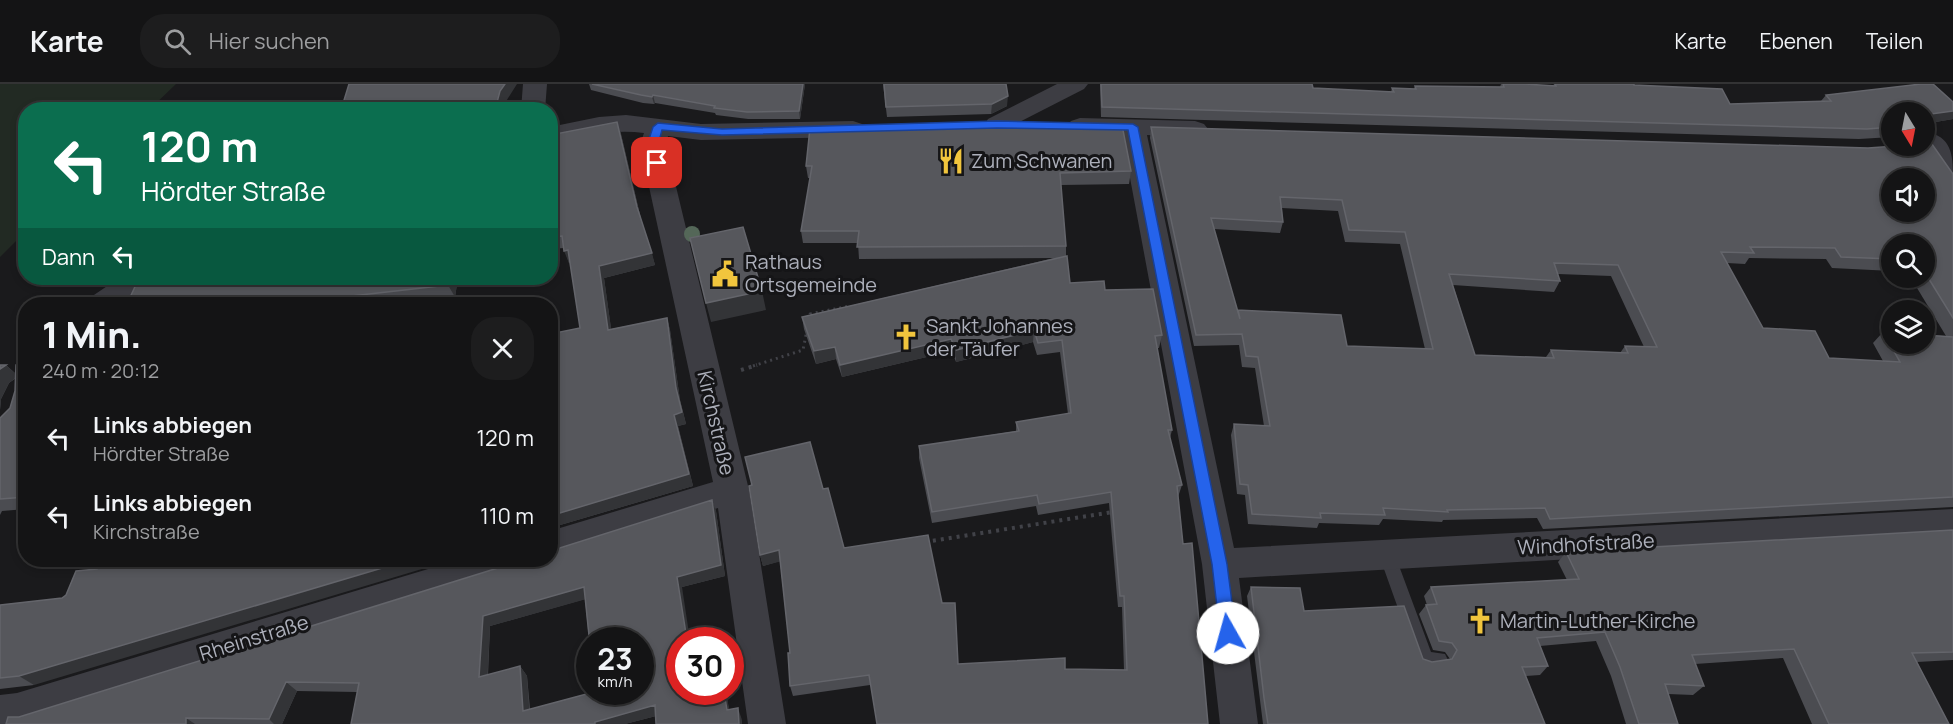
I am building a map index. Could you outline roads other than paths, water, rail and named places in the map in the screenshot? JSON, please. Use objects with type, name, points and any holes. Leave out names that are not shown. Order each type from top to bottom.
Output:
[{"type":"street","points":[[534,102],[535,84]]},
{"type":"street","points":[[1076,84],[985,125],[1216,130]]},
{"type":"street","points":[[558,134],[615,123],[722,132],[881,128]]},
{"type":"street","name":"Kirchstraße","points":[[658,127],[652,145],[732,490],[767,724]]},
{"type":"street","points":[[1133,127],[1220,564],[1239,724]]},
{"type":"street","points":[[112,297],[129,285]]},
{"type":"street","points":[[558,544],[732,490]]},
{"type":"street","name":"Windhofstraße","points":[[1220,564],[1953,524]]},
{"type":"street","name":"Rheinstraße","points":[[0,714],[29,708],[484,567]]},
{"type":"lane","points":[[1387,555],[1425,662],[1439,660]]},
{"type":"place","name":"Zum Schwanen","points":[[951,161]]},
{"type":"place","name":"Rathaus Ortsgemeinde","points":[[725,274]]},
{"type":"place","name":"Sankt Johannes der Täufer","points":[[906,337]]},
{"type":"place","name":"Martin-Luther-Kirche","points":[[1480,621]]}]
